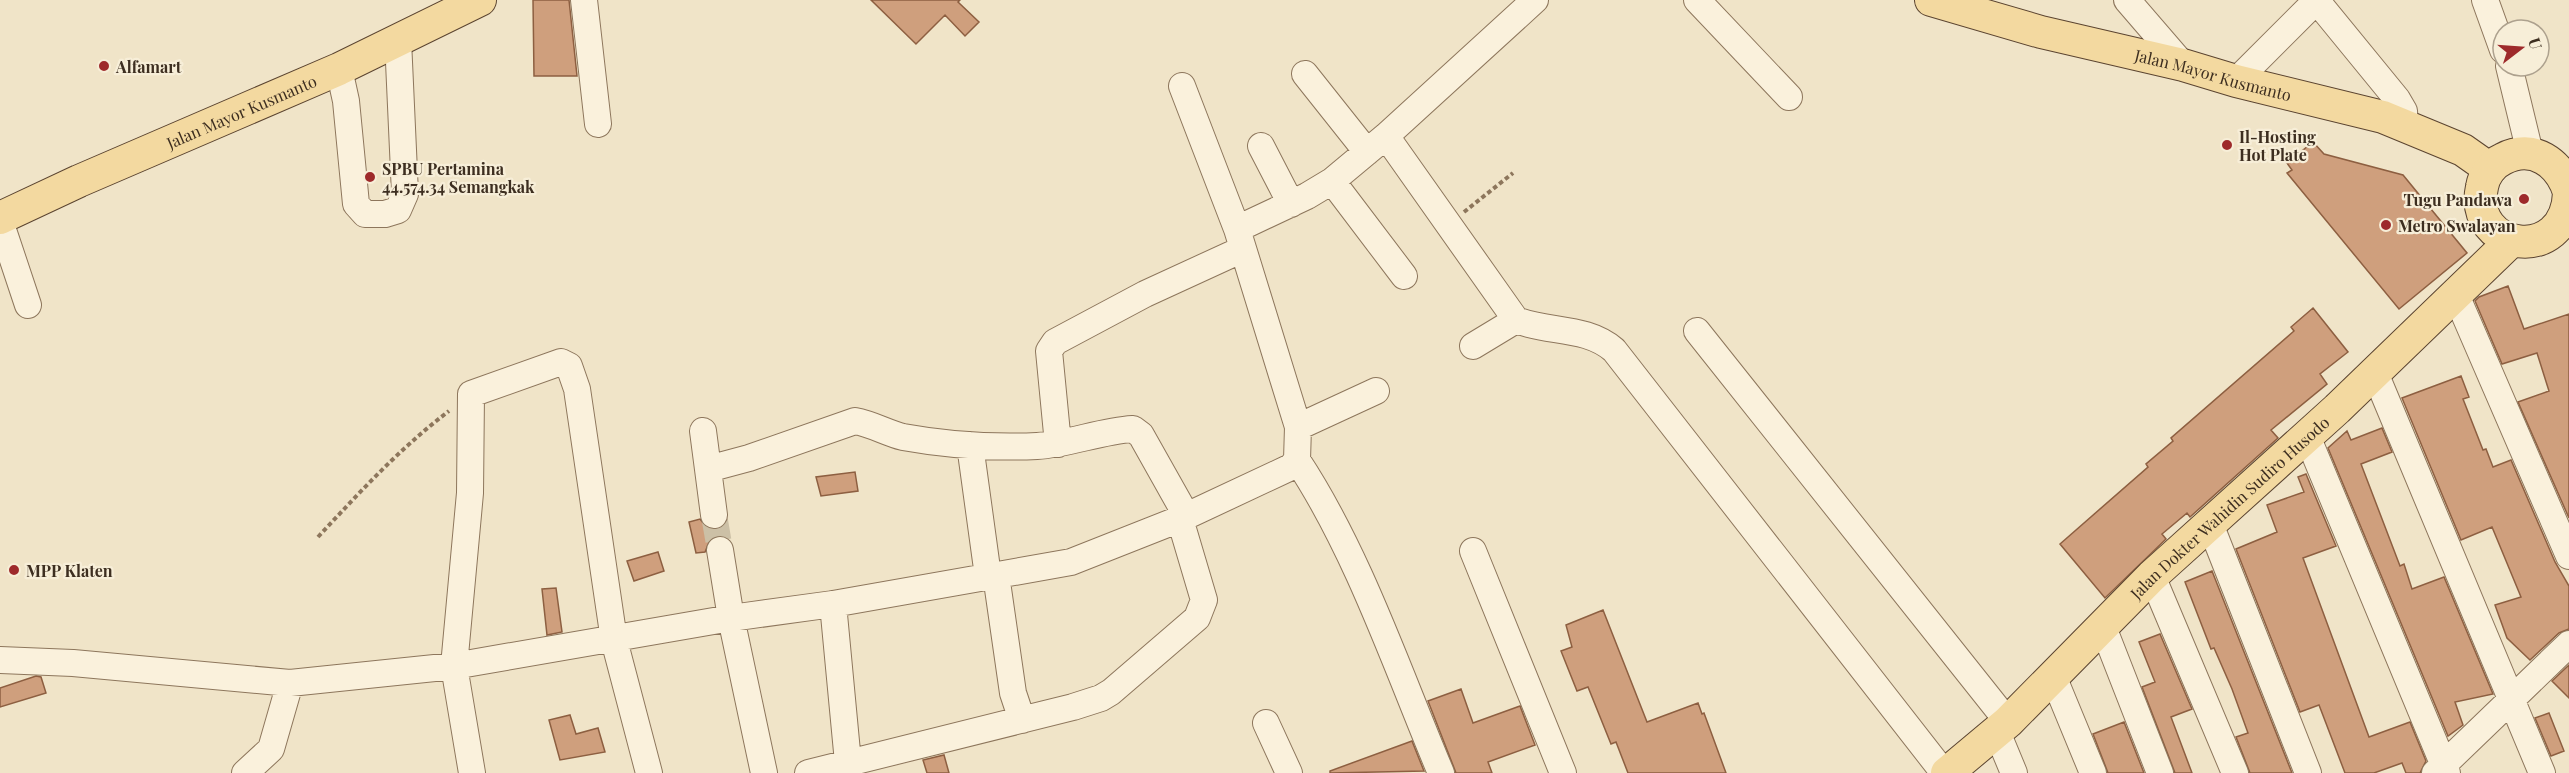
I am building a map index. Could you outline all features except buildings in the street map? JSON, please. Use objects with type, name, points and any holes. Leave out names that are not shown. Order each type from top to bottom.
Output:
[{"type":"main road","name":"Jalan Mayor Kusmanto","points":[[0,220],[89,176],[339,69],[480,0]]},
{"type":"main road","name":"Jalan Mayor Kusmanto","points":[[1931,0],[2042,32],[2183,65],[2236,81],[2383,117],[2463,150],[2490,169]]},
{"type":"main road","points":[[2530,153],[2544,157],[2556,166],[2568,185],[2568,207],[2563,220],[2562,243],[2541,240],[2526,243],[2511,240],[2498,234],[2488,224],[2481,210],[2480,195],[2483,181],[2490,169],[2508,156],[2530,153]]},
{"type":"main road","name":"Jalan Dokter Wahidin Sudiro Husodo","points":[[1945,773],[2002,727],[2152,576],[2375,373],[2511,240]]},
{"type":"street","points":[[584,0],[598,124]]},
{"type":"street","points":[[1058,444],[1049,351],[1055,342],[1145,294],[1240,239],[1291,204],[1332,182],[1535,0]]},
{"type":"street","points":[[1697,0],[1789,97]]},
{"type":"street","points":[[2127,0],[2183,65]]},
{"type":"street","points":[[2236,81],[2317,0],[2397,99],[2404,111],[2405,126]]},
{"type":"street","points":[[2486,0],[2492,18]]},
{"type":"street","points":[[339,69],[346,101],[356,204],[365,214],[385,214],[398,210],[405,194],[398,40]]},
{"type":"street","points":[[1305,74],[1377,144],[1449,224],[1516,320],[1603,340],[1614,350],[1945,773]]},
{"type":"street","points":[[2513,78],[2530,153]]},
{"type":"street","points":[[1182,86],[1240,239],[1298,427],[1297,460],[1317,489],[1363,589],[1441,773]]},
{"type":"street","points":[[1261,146],[1291,204]]},
{"type":"street","points":[[1332,182],[1404,276]]},
{"type":"street","points":[[0,220],[28,306]]},
{"type":"street","points":[[2456,295],[2569,556]]},
{"type":"street","points":[[1473,346],[1516,320]]},
{"type":"street","points":[[1697,331],[2002,727],[2014,773]]},
{"type":"street","points":[[472,773],[454,666],[470,493],[471,394],[561,362],[569,366],[577,389],[614,640],[649,773]]},
{"type":"street","points":[[2375,373],[2542,773]]},
{"type":"street","points":[[1298,427],[1376,391]]},
{"type":"street","points":[[708,469],[762,454],[855,421],[868,423],[900,436],[970,445],[1058,444],[1133,429],[1142,435],[1183,517],[1204,600],[1197,618],[1101,698],[848,768],[808,773]]},
{"type":"street","points":[[703,431],[714,515]]},
{"type":"street","points":[[2307,436],[2442,770],[2512,698],[2569,644]]},
{"type":"street","points":[[970,445],[1013,693],[1022,720]]},
{"type":"street","points":[[0,660],[73,663],[283,682],[454,666],[731,618],[833,604],[1078,560],[1183,517],[1291,467],[1297,460]]},
{"type":"street","points":[[2210,524],[2308,773]]},
{"type":"street","points":[[720,550],[731,618],[764,773]]},
{"type":"street","points":[[1473,551],[1563,773]]},
{"type":"street","points":[[2152,576],[2235,773]]},
{"type":"street","points":[[833,604],[848,768]]},
{"type":"street","points":[[2103,627],[2160,773]]},
{"type":"street","points":[[2053,676],[2092,773]]},
{"type":"street","points":[[245,773],[271,749],[283,682]]},
{"type":"street","points":[[1266,723],[1289,773]]},
{"type":"path","points":[[1449,224],[1513,173]]},
{"type":"path","points":[[318,537],[400,450],[471,394]]},
{"type":"tunnel","points":[[714,515],[720,550]]},
{"type":"place","name":"Alfamart","points":[[104,66]]},
{"type":"place","name":"Il-Hosting Hot Plate","points":[[2227,145]]},
{"type":"place","name":"SPBU Pertamina 44.574.34 Semangkak","points":[[370,177]]},
{"type":"place","name":"Tugu Pandawa","points":[[2524,199]]},
{"type":"place","name":"Metro Swalayan","points":[[2386,225]]},
{"type":"place","name":"MPP Klaten","points":[[14,570]]}]
